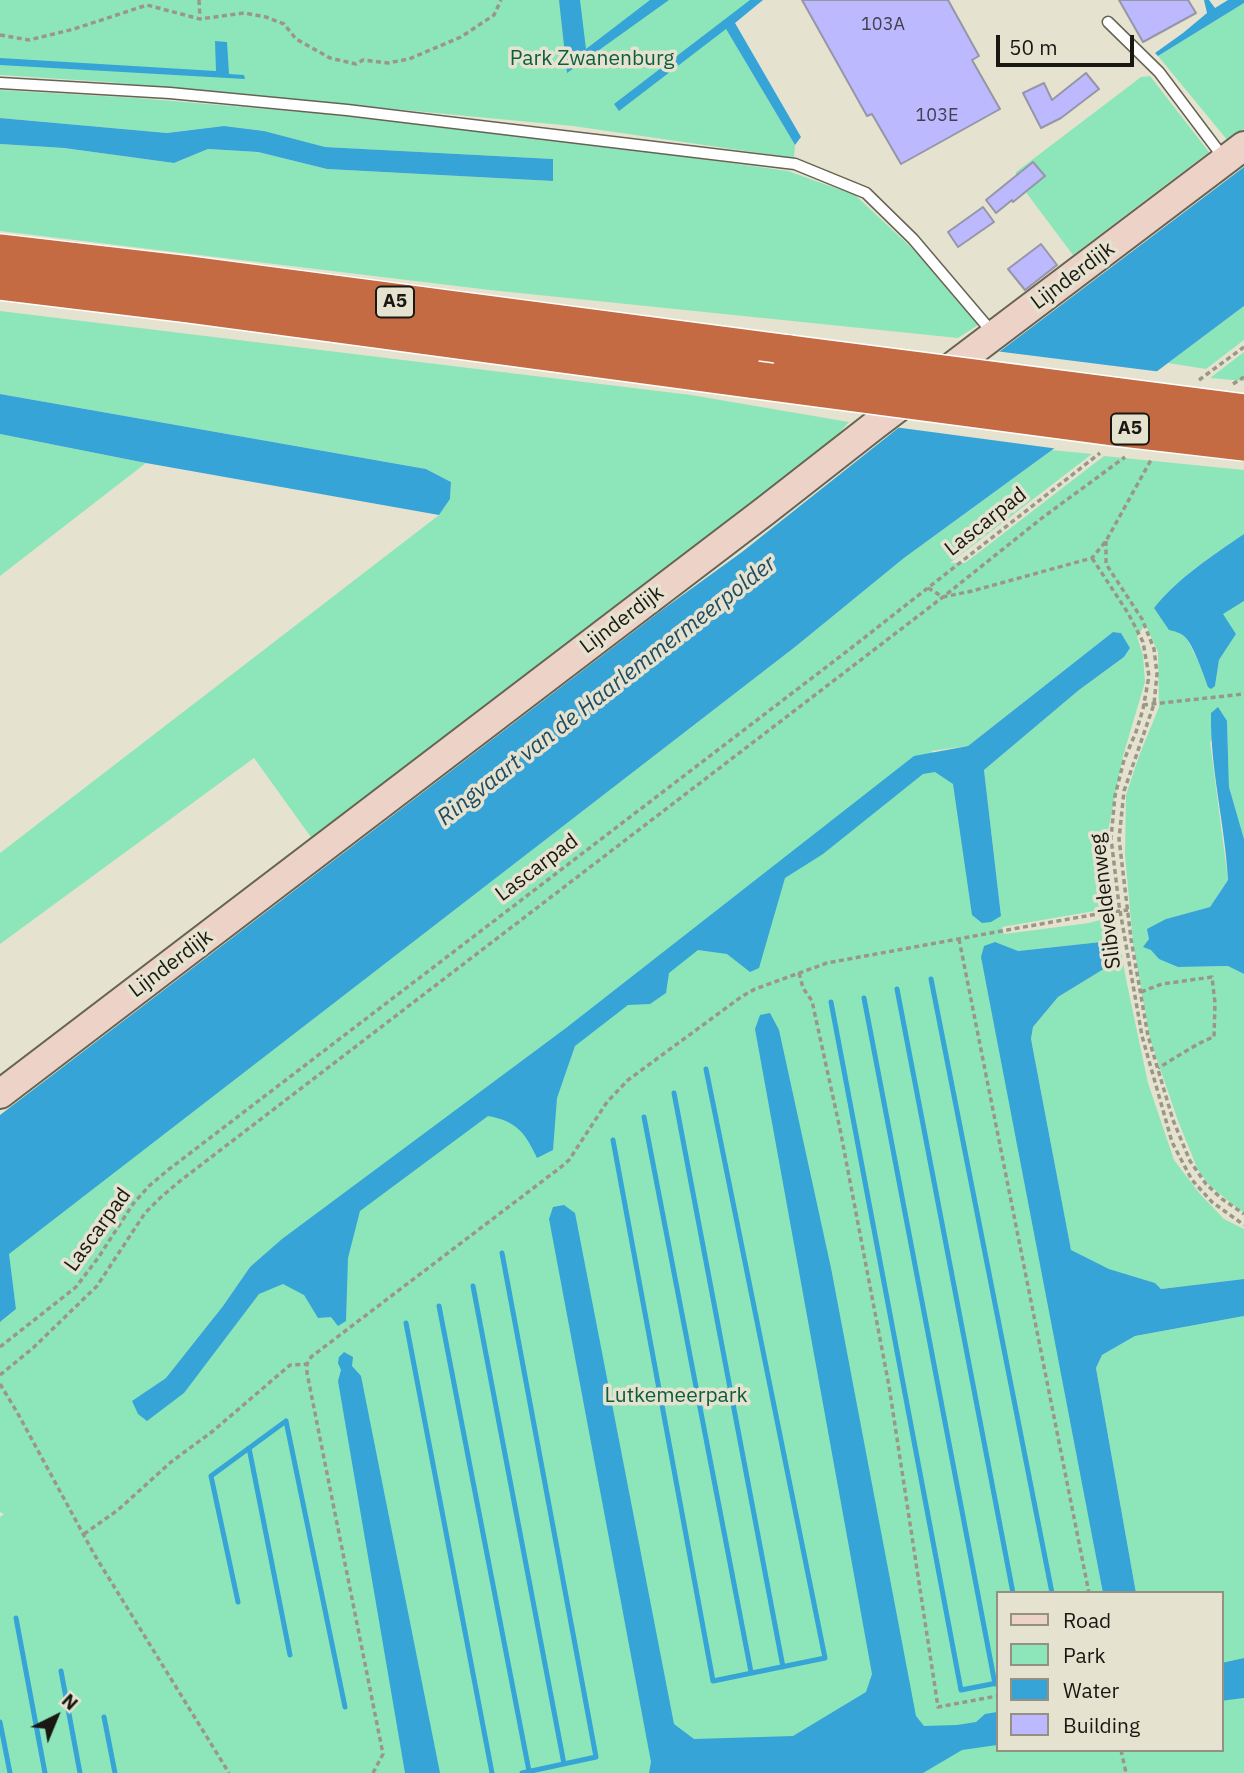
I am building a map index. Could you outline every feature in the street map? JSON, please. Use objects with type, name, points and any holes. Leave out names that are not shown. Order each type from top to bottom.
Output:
[{"type":"highway","name":"A5","points":[[0,253],[203,276],[1050,389],[1233,402]]},
{"type":"highway","name":"A5","points":[[0,281],[1244,442]]},
{"type":"street","name":"Lijnderdijk","points":[[0,1094],[1235,153]]},
{"type":"lane","points":[[1108,22],[1235,153]]},
{"type":"lane","points":[[0,83],[170,93],[347,110],[795,164],[866,194],[913,239],[995,335]]},
{"type":"path","points":[[134,0],[139,8]]},
{"type":"path","points":[[199,0],[200,19]]},
{"type":"path","points":[[0,35],[29,40],[74,29],[147,5],[200,19],[244,13],[266,17],[284,24],[296,39],[330,58],[356,64],[363,60],[388,63],[409,59],[461,37],[494,15],[501,0]]},
{"type":"path","points":[[1233,402],[1244,377]]},
{"type":"path","name":"Lascarpad","points":[[0,1347],[76,1287],[133,1204],[168,1170],[1109,447]]},
{"type":"path","points":[[928,588],[943,597],[972,592],[1092,558],[1106,541],[1155,453]]},
{"type":"path","points":[[0,1375],[33,1348],[97,1286],[145,1213],[180,1181],[943,597],[1042,518],[1128,455]]},
{"type":"path","points":[[1106,541],[1106,564],[1142,619],[1154,649],[1157,674],[1154,704],[1124,791],[1119,839],[1131,940],[1148,1036],[1173,1120],[1190,1161],[1206,1184],[1244,1214]]},
{"type":"path","name":"Slibveldenweg","points":[[1092,558],[1128,613],[1143,642],[1149,676],[1136,732],[1124,760],[1115,796],[1111,838],[1120,911],[1142,1036],[1172,1142],[1192,1180],[1212,1202],[1244,1225]]},
{"type":"path","points":[[1143,705],[1244,694]]},
{"type":"path","points":[[373,1773],[383,1754],[307,1373],[307,1364],[311,1357],[561,1167],[569,1160],[607,1102],[628,1080],[755,989],[827,963],[1128,910]]},
{"type":"path","points":[[958,939],[1089,1591]]},
{"type":"path","points":[[799,973],[803,988],[812,1001],[818,1027],[889,1386],[938,1707],[996,1696]]},
{"type":"path","points":[[1140,992],[1162,984],[1212,978],[1214,1037],[1203,1040],[1158,1069]]},
{"type":"path","points":[[84,1534],[118,1510],[171,1462],[213,1431],[290,1364],[307,1364]]},
{"type":"path","points":[[0,1384],[94,1554],[229,1773]]},
{"type":"path","points":[[1121,1752],[1126,1773]]},
{"type":"green space","name":"Park Zwanenburg","points":[[0,0],[762,0],[726,29],[795,145],[794,158],[573,126],[107,82],[0,75]]},
{"type":"green space","points":[[1244,3],[1244,129],[1228,141],[1158,56]]},
{"type":"green space","points":[[1150,76],[1209,152],[1073,255],[1016,179],[1016,172],[1141,77]]},
{"type":"green space","points":[[0,90],[326,114],[567,140],[788,171],[855,195],[914,250],[978,325],[958,338],[490,290],[0,231],[0,144],[64,148],[174,163],[208,149],[258,152],[327,169],[553,181],[553,159],[324,147],[264,131],[224,126],[167,133],[0,118]]},
{"type":"green space","points":[[1244,306],[1244,340],[1206,369],[1168,363]]},
{"type":"green space","points":[[0,311],[691,395],[849,422],[817,458],[313,840],[254,758],[0,944],[0,853],[439,515],[450,499],[451,482],[426,469],[0,394]]},
{"type":"green space","points":[[1244,352],[1244,381],[1210,378]]},
{"type":"green space","points":[[0,434],[146,463],[0,576]]},
{"type":"green space","name":"Lutkemeerpark","points":[[1052,450],[1092,454],[950,563],[965,563],[1104,456],[1244,470],[1244,534],[1185,577],[1154,608],[1176,631],[1186,637],[1208,687],[1215,686],[1219,660],[1236,634],[1222,614],[1244,601],[1244,839],[1229,787],[1227,721],[1210,742],[1228,880],[1210,907],[1166,919],[1151,949],[1178,967],[1229,966],[1244,974],[1244,1213],[1209,1185],[1198,1170],[1150,1039],[1133,943],[1125,855],[1126,795],[1159,707],[1158,652],[1145,624],[1137,637],[1143,655],[1145,682],[1123,756],[1105,846],[1112,908],[1002,927],[1004,934],[1089,923],[1110,917],[1116,921],[1148,1083],[1174,1160],[1200,1194],[1224,1219],[1244,1229],[1244,1279],[1161,1289],[1154,1283],[1109,1269],[1071,1251],[1031,1039],[1033,1027],[1058,997],[1107,967],[1105,949],[1101,942],[1018,951],[1112,1591],[996,1591],[996,1752],[1223,1752],[1223,1701],[1244,1698],[1244,1773],[0,1773],[0,1517],[4,1514],[0,1512],[0,1322],[16,1309],[8,1254],[795,647],[904,558]],"holes":[[[1113,632],[1121,633],[1130,648],[1124,657],[1079,690],[984,770],[1001,916],[951,765],[931,751],[968,746]],[[262,1258],[166,1378],[250,1267]],[[166,1378],[138,1413],[133,1401]]]},
{"type":"green space","points":[[1244,1316],[1244,1658],[1223,1663],[1223,1591],[1136,1591],[1096,1368],[1102,1355],[1135,1336]]},
{"type":"water","points":[[559,0],[580,0],[586,49],[650,0],[669,0],[567,73]]},
{"type":"water","points":[[750,0],[763,0],[735,23],[801,137],[795,145],[726,29],[619,111],[614,104]]},
{"type":"water","points":[[1204,0],[1209,0],[1215,8],[1228,0],[1244,0],[1244,3],[1158,56],[1155,53],[1207,13]]},
{"type":"water","points":[[215,41],[227,42],[229,74],[244,75],[245,79],[0,65],[0,58],[216,71]]},
{"type":"water","points":[[0,118],[167,133],[224,126],[264,131],[325,147],[553,159],[553,181],[327,169],[258,152],[208,149],[174,163],[64,148],[0,144]]},
{"type":"water","name":"Ringvaart van de Haarlemmermeerpolder","points":[[1244,167],[1244,306],[904,558],[795,647],[9,1254],[16,1309],[0,1322],[0,1115]]},
{"type":"water","points":[[0,394],[426,469],[451,482],[450,499],[439,515],[0,434]]},
{"type":"water","points":[[1244,534],[1244,601],[1223,614],[1236,634],[1219,660],[1215,686],[1211,689],[1188,641],[1182,634],[1169,630],[1154,608],[1185,577]]},
{"type":"water","points":[[1113,632],[1121,633],[1130,648],[1124,657],[1079,690],[984,770],[1001,916],[991,922],[982,923],[972,915],[953,784],[935,772],[923,774],[823,854],[785,878],[759,968],[750,972],[727,954],[698,950],[669,973],[666,993],[650,1004],[628,1005],[575,1046],[557,1098],[553,1150],[537,1158],[518,1129],[506,1121],[488,1116],[360,1211],[348,1258],[346,1321],[338,1326],[331,1317],[318,1318],[304,1295],[283,1284],[259,1294],[184,1393],[147,1421],[138,1414],[132,1401],[166,1378],[250,1267],[282,1239],[566,1028],[914,756],[968,746]]},
{"type":"water","points":[[1218,707],[1227,721],[1229,787],[1244,839],[1244,974],[1228,966],[1178,967],[1159,959],[1151,950],[1143,947],[1149,939],[1147,929],[1166,919],[1210,907],[1228,880],[1211,734],[1211,713]]},
{"type":"water","points":[[995,942],[1018,951],[1101,942],[1113,955],[1106,962],[1107,967],[1058,997],[1033,1027],[1031,1039],[1071,1250],[1109,1269],[1155,1283],[1161,1289],[1244,1279],[1244,1316],[1135,1336],[1102,1355],[1096,1368],[1136,1591],[1103,1591],[981,957],[984,946]]},
{"type":"water","points":[[770,1013],[779,1030],[831,1268],[916,1716],[924,1726],[957,1725],[976,1722],[985,1714],[996,1712],[996,1745],[962,1750],[923,1773],[649,1773],[651,1762],[549,1219],[553,1207],[564,1205],[575,1213],[674,1724],[694,1739],[793,1736],[866,1692],[872,1674],[755,1029],[760,1015]]},
{"type":"water","points":[[344,1352],[353,1357],[352,1366],[361,1376],[440,1773],[405,1773],[338,1381],[341,1370],[339,1357]]},
{"type":"water","points":[[1244,1658],[1244,1698],[1223,1701],[1223,1663]]},
{"type":"pier","points":[[995,351],[1162,372],[1059,449],[894,427]]},
{"type":"building","points":[[802,0],[948,0],[979,56],[972,60],[1000,109],[901,164],[872,114],[867,116]]},
{"type":"building","points":[[1119,0],[1188,0],[1196,13],[1143,42]]},
{"type":"building","points":[[1086,73],[1099,89],[1061,118],[1041,128],[1023,93],[1044,83],[1052,100]]},
{"type":"building","points":[[1033,162],[1045,176],[996,213],[986,200]]},
{"type":"building","points":[[983,207],[994,222],[958,247],[948,232]]},
{"type":"building","points":[[1041,244],[1057,265],[1025,290],[1008,269]]},
{"type":"waterway","points":[[931,979],[1052,1591]]},
{"type":"waterway","points":[[897,989],[1013,1591]]},
{"type":"waterway","points":[[864,998],[995,1684]]},
{"type":"waterway","points":[[831,1002],[961,1690],[996,1683]]},
{"type":"waterway","points":[[613,1140],[713,1681],[825,1658],[706,1069]]},
{"type":"waterway","points":[[674,1093],[783,1667]]},
{"type":"waterway","points":[[644,1117],[751,1672]]},
{"type":"waterway","points":[[502,1253],[596,1757],[522,1773]]},
{"type":"waterway","points":[[473,1286],[564,1764]]},
{"type":"waterway","points":[[439,1306],[529,1771]]},
{"type":"waterway","points":[[406,1323],[492,1773]]},
{"type":"waterway","points":[[238,1602],[211,1476],[286,1421],[345,1707]]},
{"type":"waterway","points":[[249,1448],[290,1655]]},
{"type":"waterway","points":[[16,1618],[45,1773]]},
{"type":"waterway","points":[[61,1671],[80,1773]]},
{"type":"waterway","points":[[104,1717],[115,1773]]},
{"type":"waterway","points":[[0,1722],[10,1773]]}]
